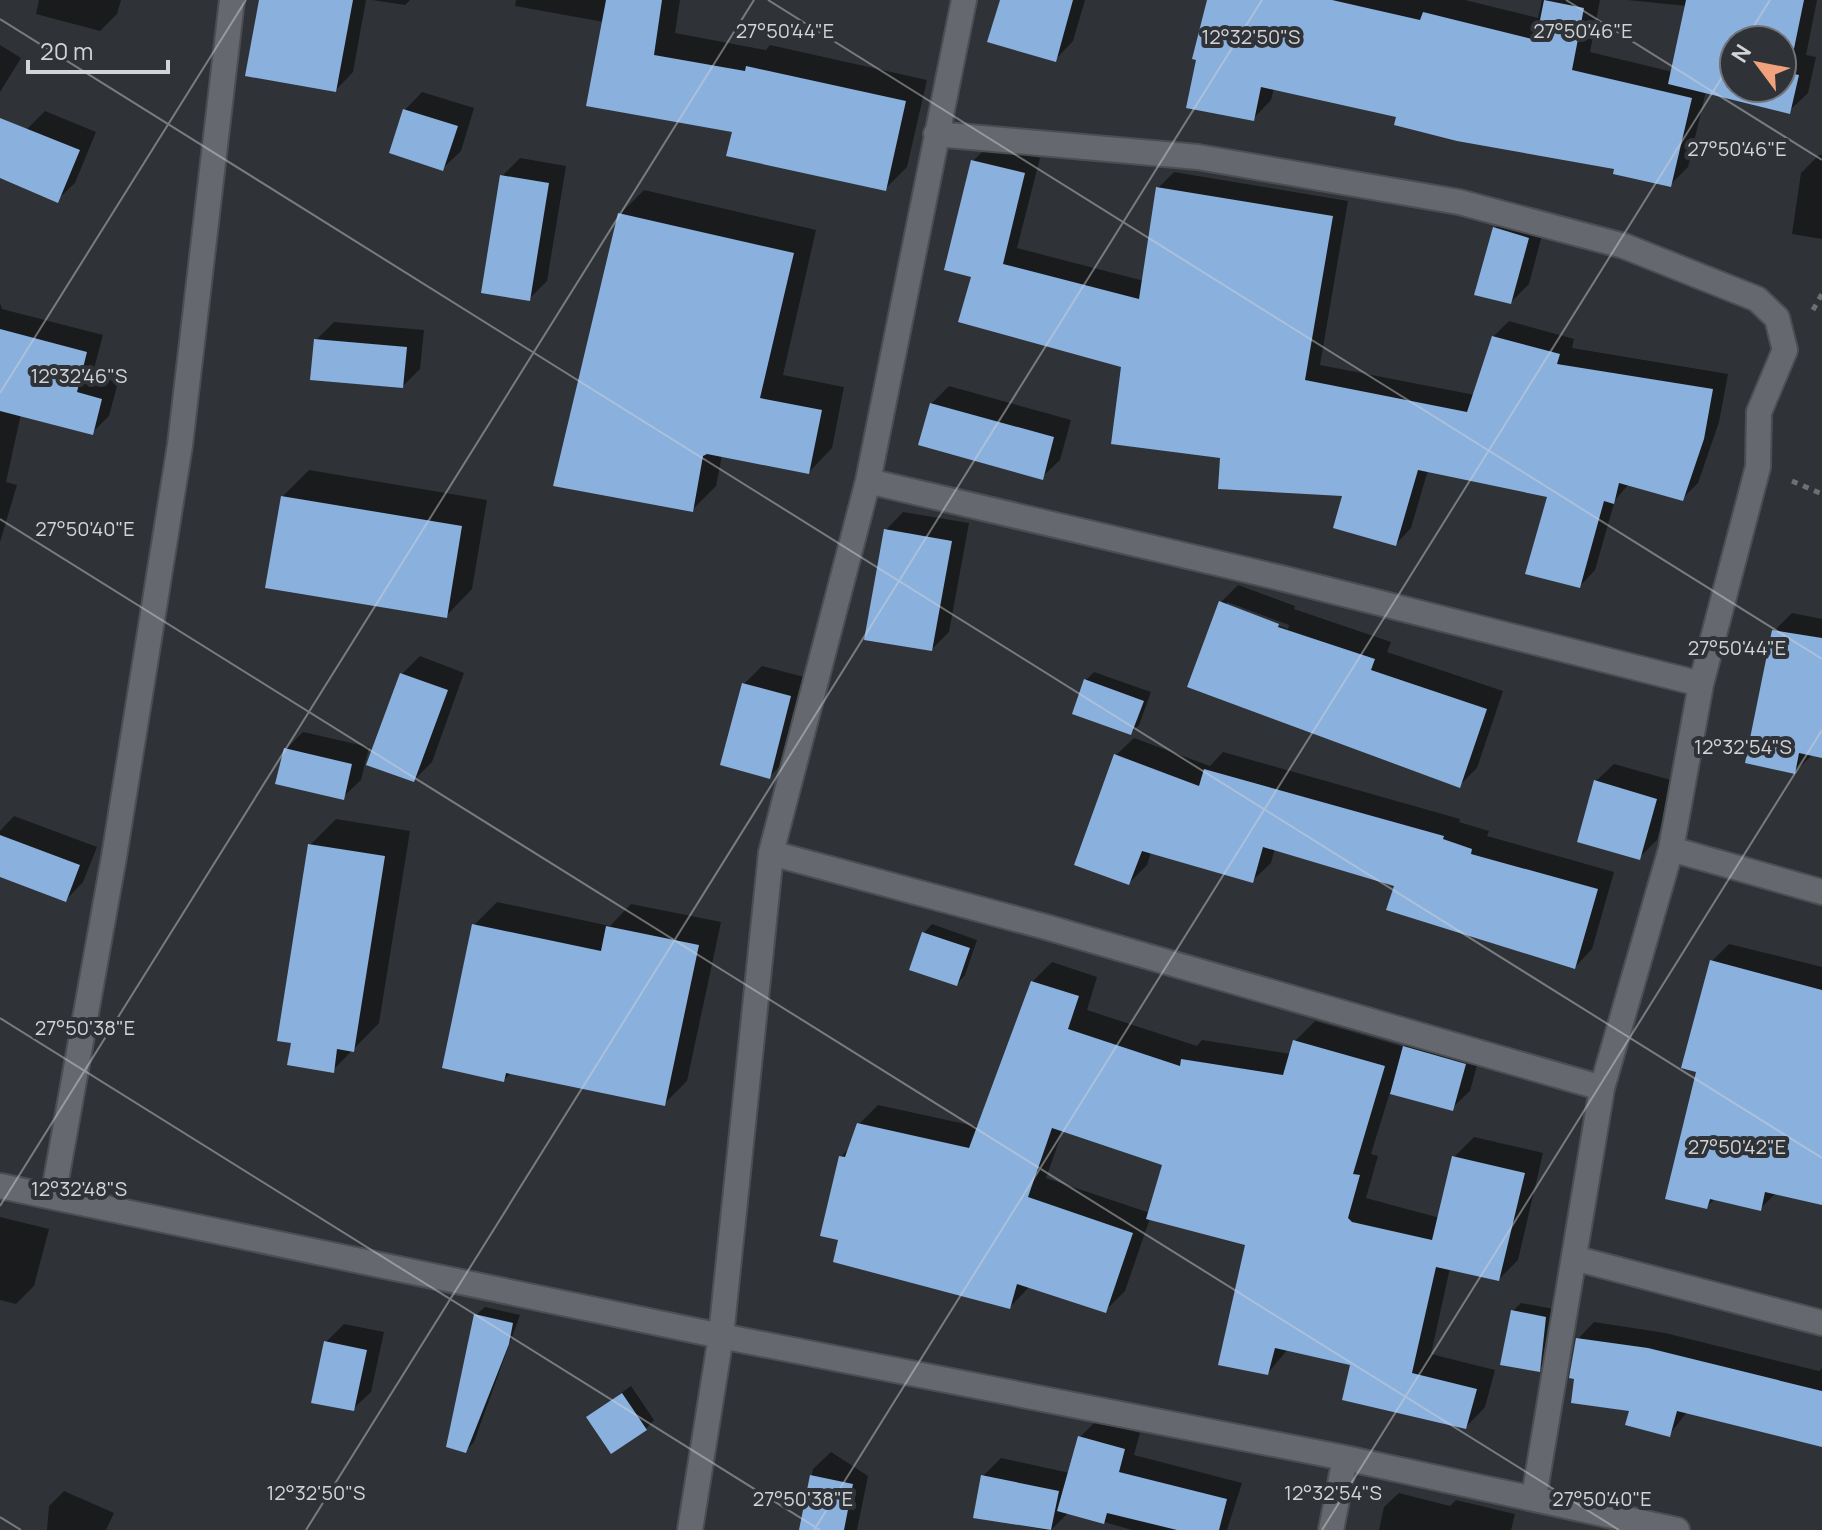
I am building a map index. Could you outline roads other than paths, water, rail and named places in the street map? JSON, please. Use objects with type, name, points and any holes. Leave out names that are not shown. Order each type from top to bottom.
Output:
[{"type":"street","points":[[53,1197],[114,857],[180,445],[232,0]]},
{"type":"street","points":[[690,1530],[721,1336],[771,853],[868,481],[964,0]]},
{"type":"street","points":[[936,134],[1198,157],[1459,202],[1624,246],[1757,299],[1777,318],[1785,350],[1759,412],[1758,467],[1701,684],[1671,849],[1602,1088],[1534,1497]]},
{"type":"street","points":[[868,481],[1285,579],[1701,684]]},
{"type":"street","points":[[1671,849],[1822,892]]},
{"type":"street","points":[[771,853],[1046,927],[1602,1088]]},
{"type":"street","points":[[0,1186],[721,1336],[1345,1458],[1677,1530]]},
{"type":"street","points":[[1574,1258],[1822,1323]]},
{"type":"street","points":[[1331,1530],[1345,1458]]}]
